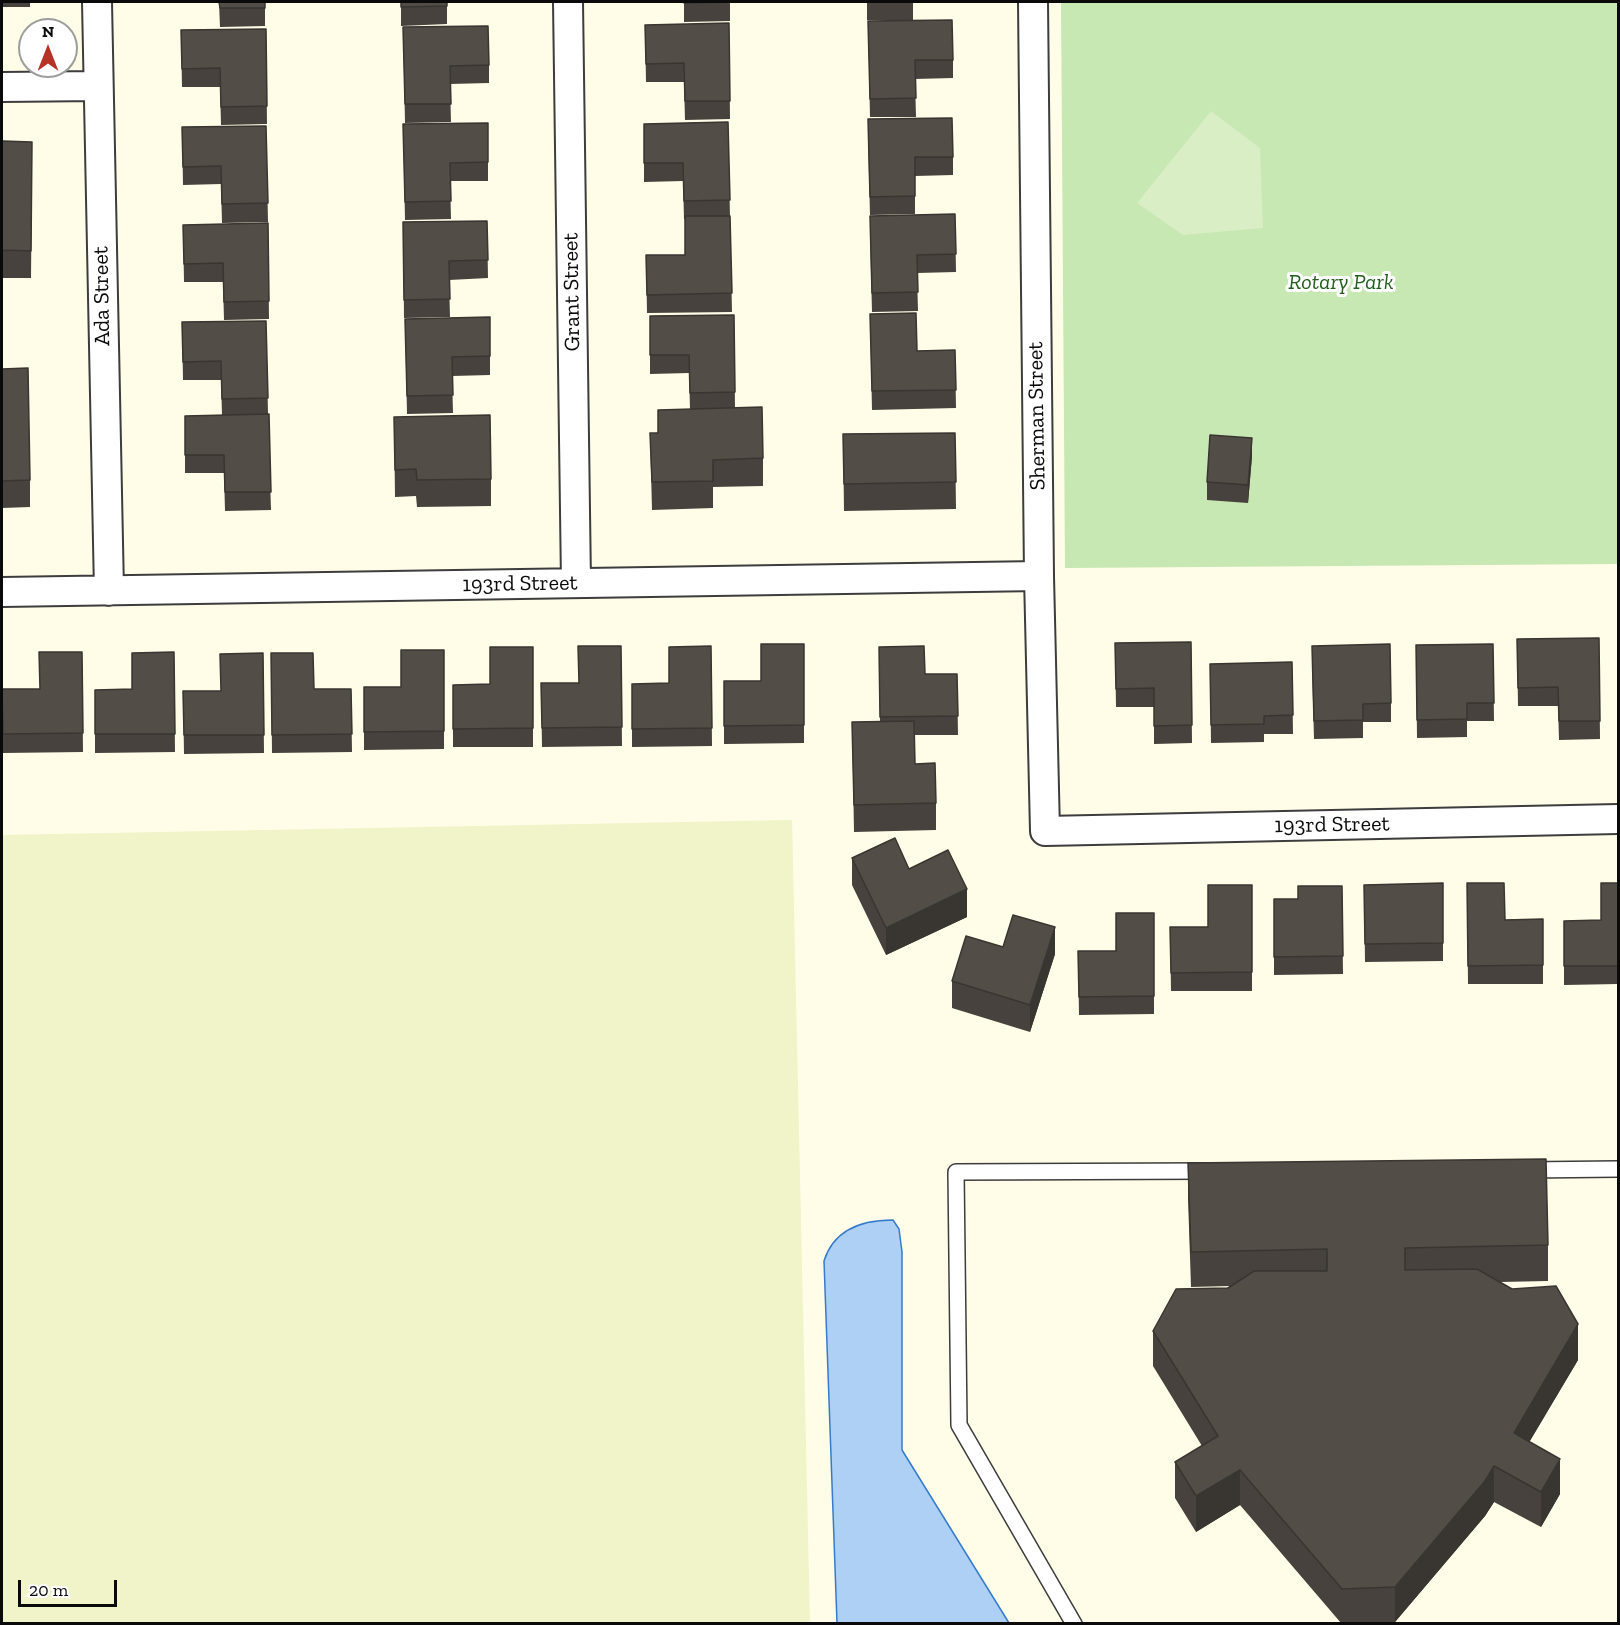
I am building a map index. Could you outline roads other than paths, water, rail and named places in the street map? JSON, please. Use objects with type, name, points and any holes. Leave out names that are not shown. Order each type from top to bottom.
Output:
[{"type":"street","name":"Ada Street","points":[[97,2],[109,591]]},
{"type":"street","name":"Grant Street","points":[[568,2],[576,583]]},
{"type":"street","name":"Sherman Street","points":[[1033,2],[1039,576],[1045,831]]},
{"type":"street","points":[[2,87],[97,86]]},
{"type":"street","name":"193rd Street","points":[[2,592],[1039,576]]},
{"type":"street","name":"193rd Street","points":[[1045,831],[1618,819]]},
{"type":"lane","points":[[1512,1170],[1618,1169]]},
{"type":"lane","points":[[1074,1623],[959,1425],[956,1172],[1228,1171]]},
{"type":"water","points":[[893,1220],[899,1229],[902,1252],[902,1450],[1009,1623],[837,1623],[824,1261],[835,1241],[851,1228],[871,1222]]},
{"type":"park label","name":"Rotary Park","points":[[1341,283]]}]
